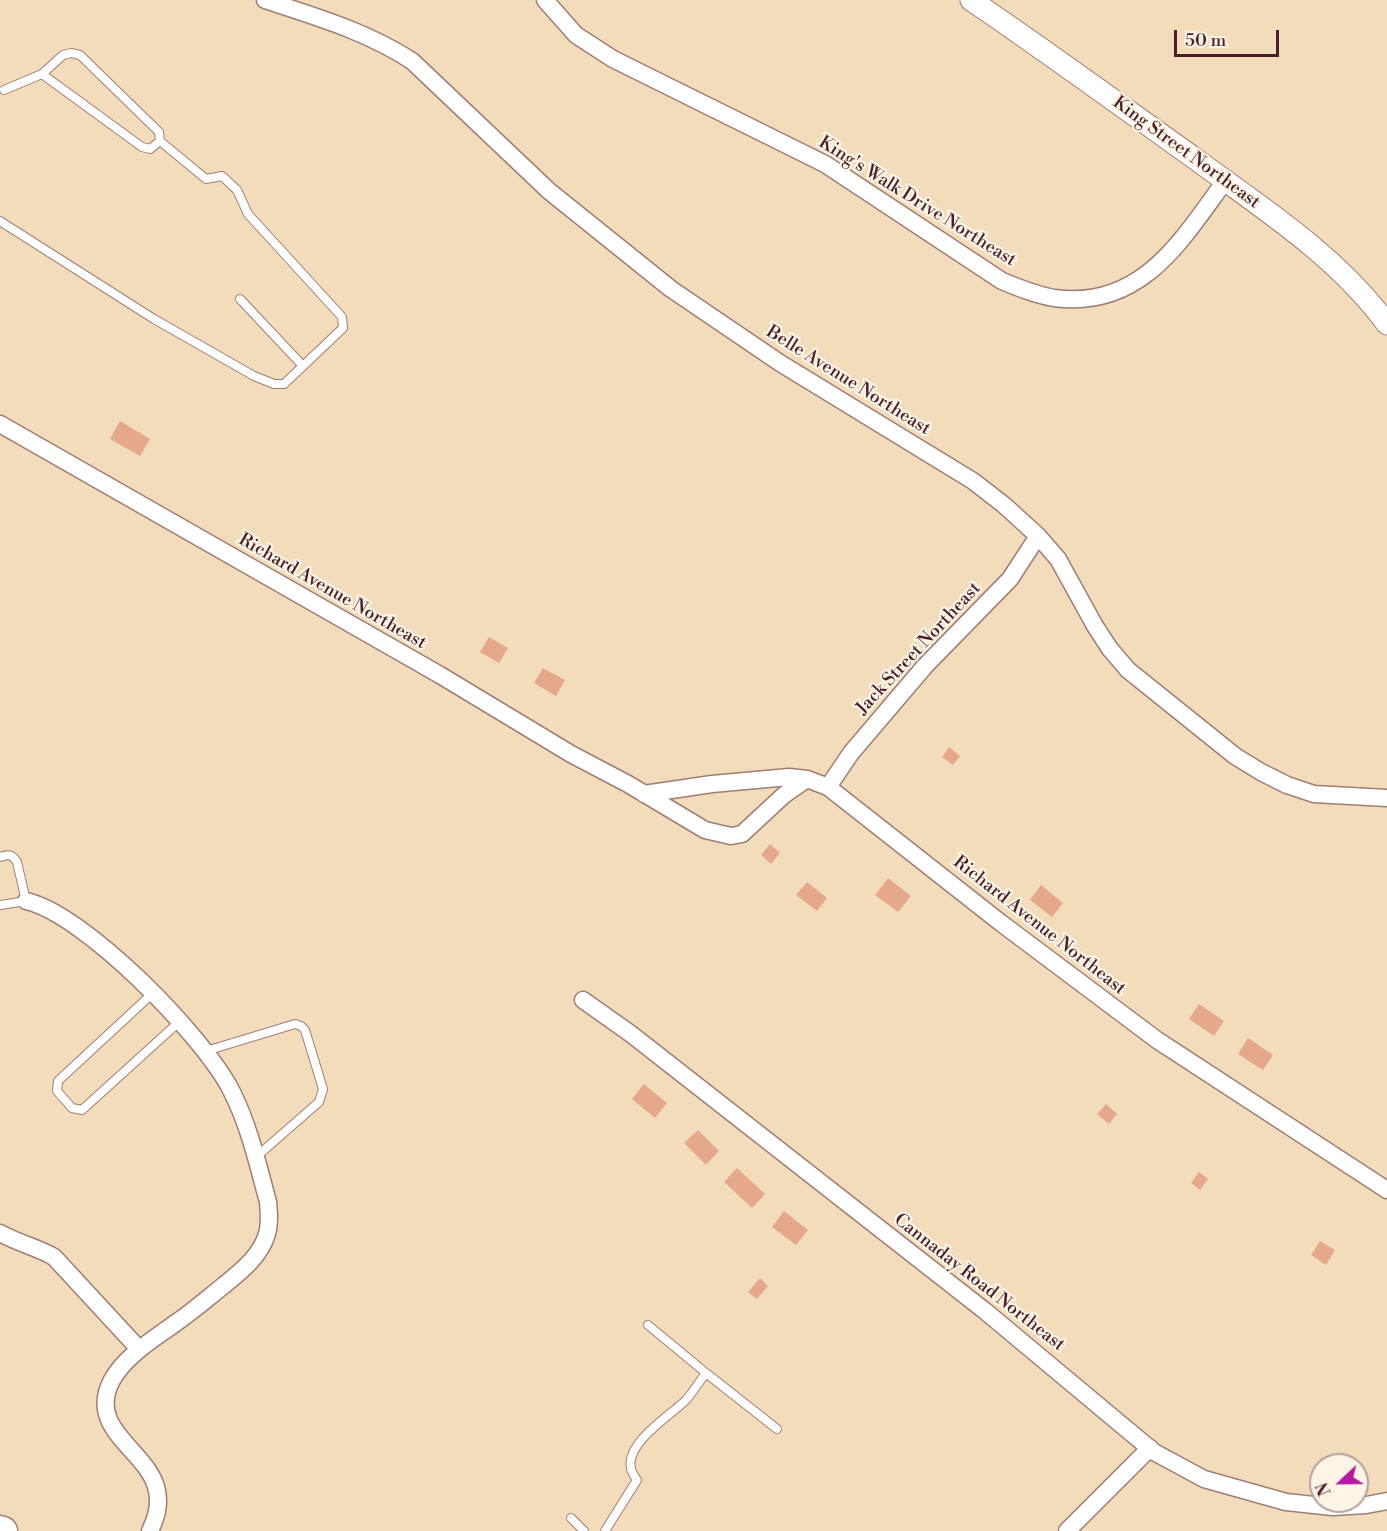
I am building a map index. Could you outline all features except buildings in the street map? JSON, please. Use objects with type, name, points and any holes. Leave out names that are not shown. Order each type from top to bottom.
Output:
[{"type":"street","name":"Belle Avenue Northeast","points":[[265,0],[357,31],[412,60],[549,191],[671,289],[780,363],[973,481],[1004,505],[1038,536],[1058,559],[1095,626],[1110,649],[1128,670],[1235,756],[1261,772],[1314,794],[1387,798]]},
{"type":"street","name":"King's Walk Drive Northeast","points":[[545,0],[576,35],[613,58],[825,164],[1002,281],[1031,292],[1054,298],[1078,299],[1105,296],[1127,287],[1151,272],[1172,252],[1225,181]]},
{"type":"street","name":"King Street Northeast","points":[[971,0],[1303,239],[1364,295],[1387,324]]},
{"type":"street","name":"Richard Avenue Northeast","points":[[0,424],[348,625],[440,675],[571,754],[705,830],[731,836],[748,830],[784,795],[807,779]]},
{"type":"street","name":"Jack Street Northeast","points":[[828,787],[851,753],[925,666],[1010,579],[1038,536]]},
{"type":"street","name":"Richard Avenue Northeast","points":[[645,794],[712,784],[789,777],[807,779],[828,787],[1001,923],[1148,1034],[1387,1190]]},
{"type":"street","points":[[26,901],[38,903],[49,909],[81,930],[111,954],[153,993],[206,1051],[231,1090],[243,1116],[256,1157],[269,1216],[268,1232],[264,1242],[242,1271],[139,1349],[113,1378],[108,1390],[106,1402],[111,1426],[155,1484],[158,1505],[150,1531]]},
{"type":"street","name":"Cannaday Road Northeast","points":[[583,1000],[631,1034],[985,1311],[1150,1448],[1179,1467],[1204,1479],[1286,1502],[1333,1507],[1387,1501]]},
{"type":"street","points":[[0,1233],[54,1257],[139,1349]]},
{"type":"street","points":[[1067,1531],[1150,1448]]},
{"type":"lane","points":[[0,221],[154,319],[254,376],[274,384],[284,384],[343,328],[342,317],[248,214],[237,190],[222,176],[206,179],[160,141],[159,132],[80,55],[71,53],[63,55],[42,74],[3,92]]},
{"type":"lane","points":[[42,74],[142,147],[150,148],[160,141]]},
{"type":"lane","points":[[240,299],[303,366]]},
{"type":"lane","points":[[0,856],[8,854],[14,857],[26,901],[0,905]]},
{"type":"lane","points":[[153,993],[58,1081],[57,1091],[72,1108],[82,1110],[180,1022]]},
{"type":"lane","points":[[206,1051],[295,1024],[305,1030],[323,1089],[321,1097],[293,1126],[256,1157]]},
{"type":"lane","points":[[648,1325],[777,1429]]},
{"type":"lane","points":[[605,1531],[637,1480],[630,1467],[632,1455],[647,1432],[687,1399],[706,1373]]},
{"type":"lane","points":[[571,1518],[584,1531]]}]
